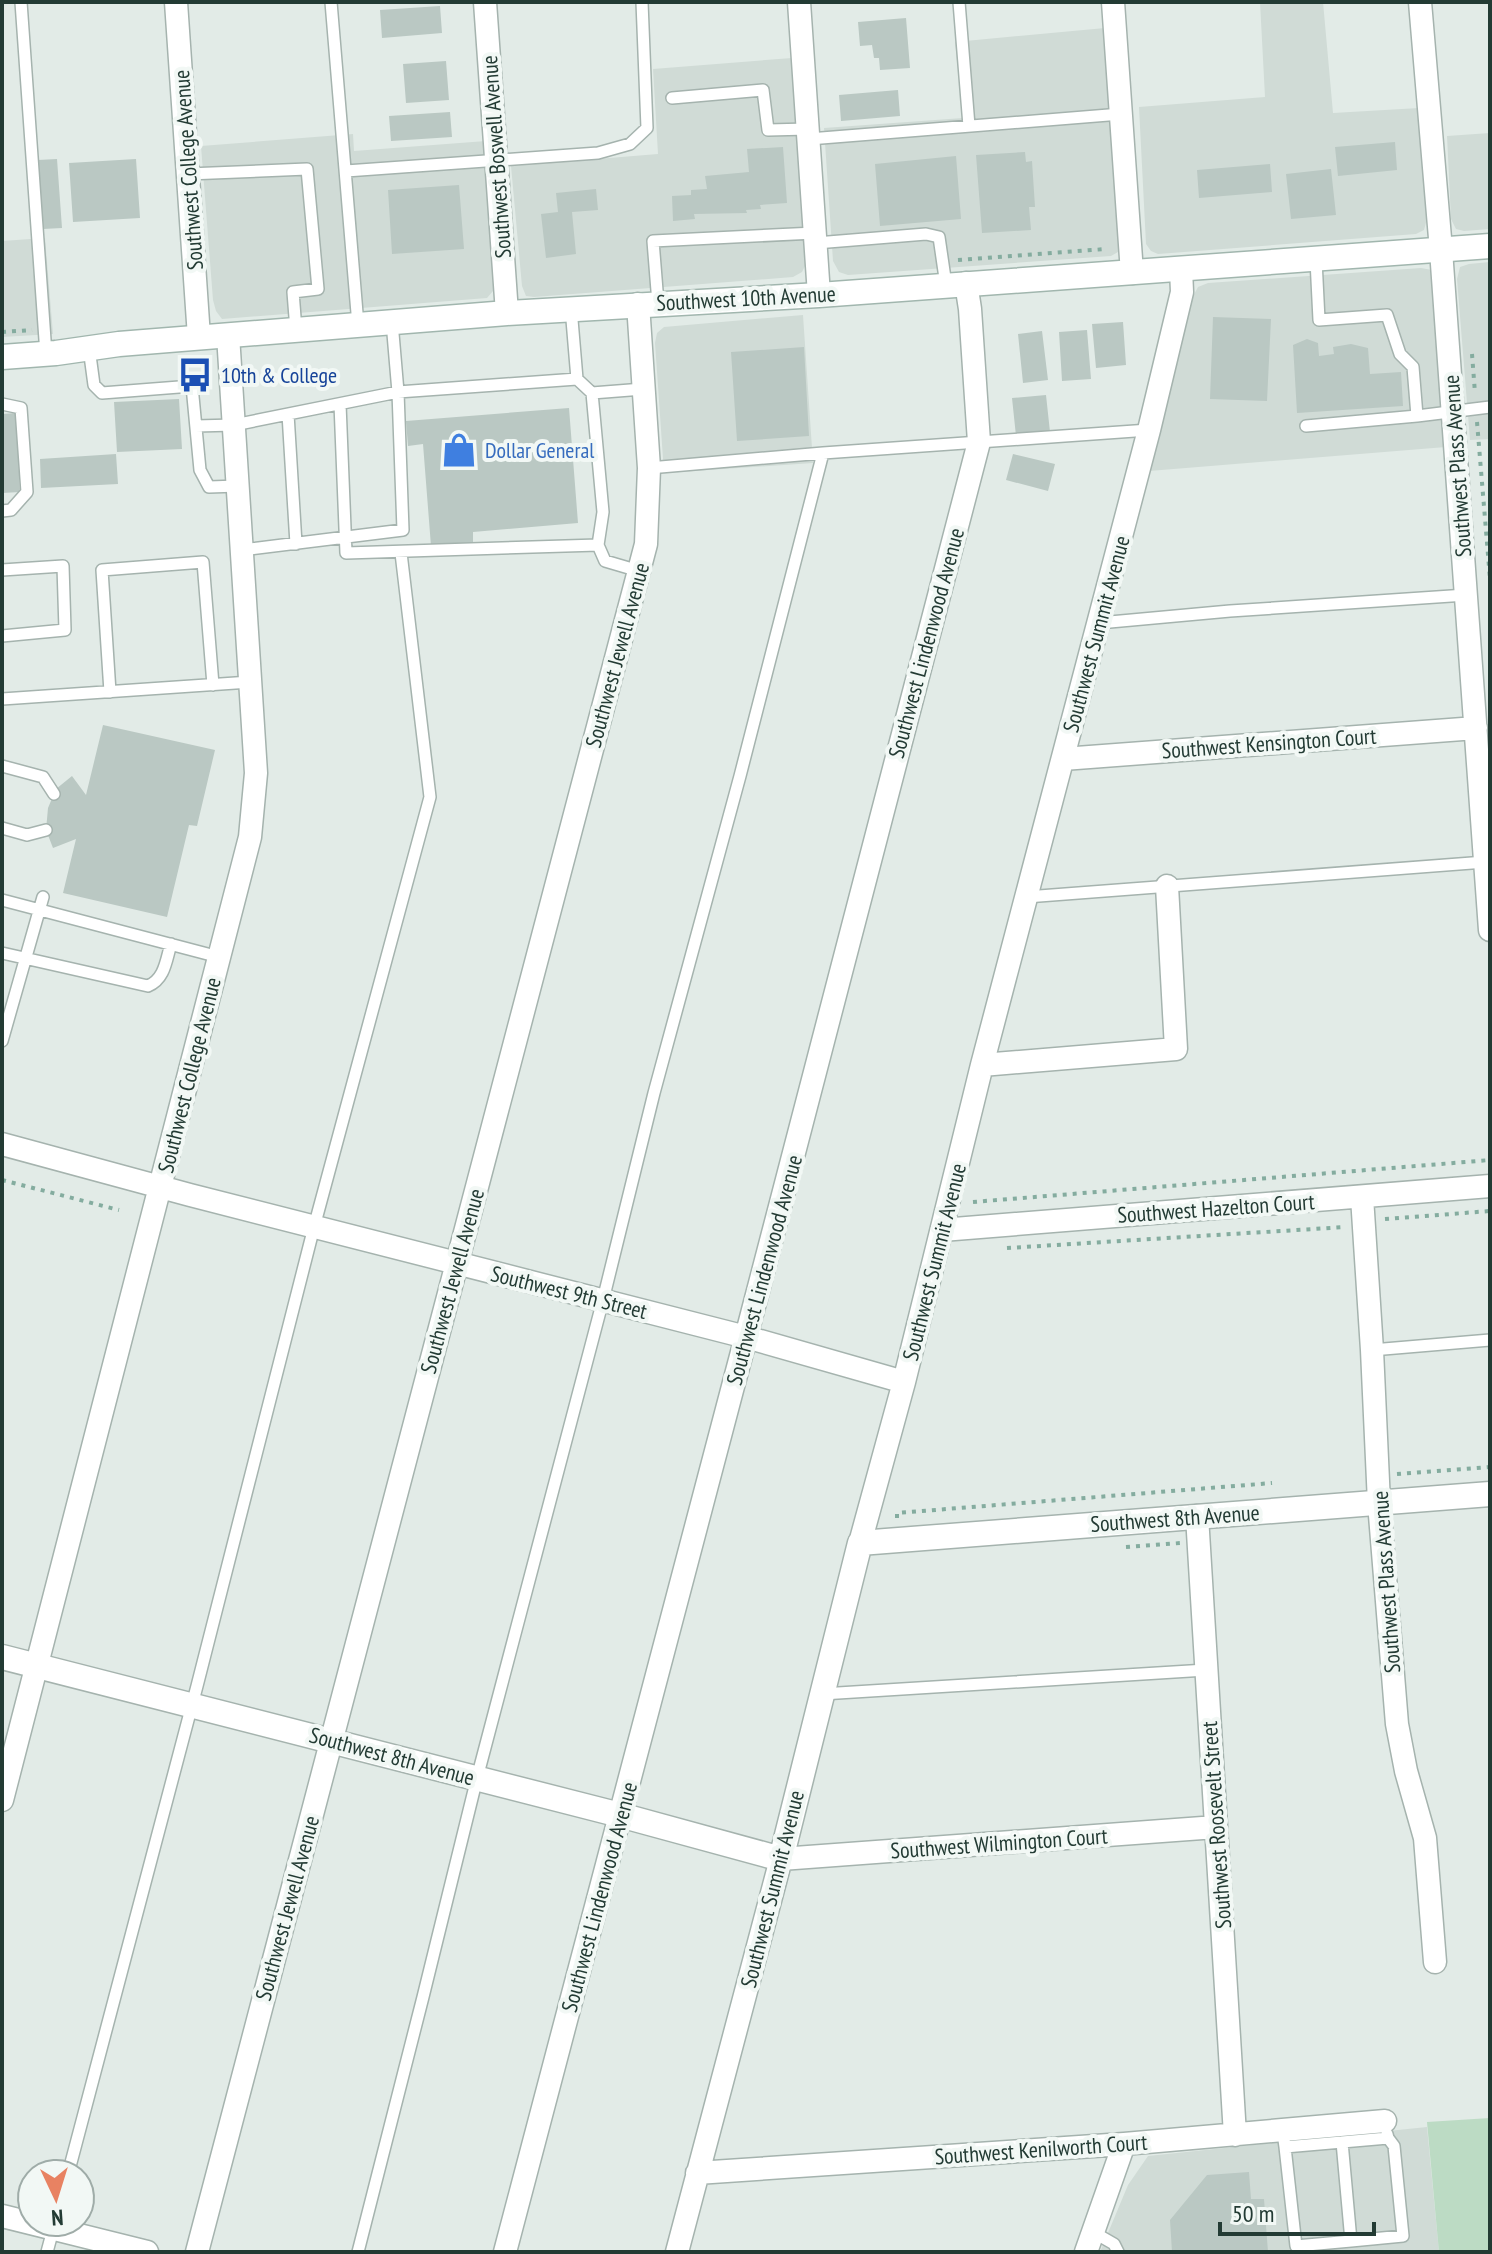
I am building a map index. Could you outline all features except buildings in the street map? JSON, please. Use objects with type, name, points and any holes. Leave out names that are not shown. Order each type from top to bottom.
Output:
[{"type":"street","name":"Southwest College Avenue","points":[[176,2],[199,337]]},
{"type":"street","name":"Southwest Boswell Avenue","points":[[485,2],[507,313]]},
{"type":"street","points":[[799,2],[819,295]]},
{"type":"street","points":[[1113,2],[1132,273]]},
{"type":"street","name":"Southwest Plass Avenue","points":[[1420,2],[1490,930]]},
{"type":"street","name":"Southwest 10th Avenue","points":[[2,357],[199,337],[571,308],[819,295],[1490,246]]},
{"type":"street","name":"Southwest Summit Avenue","points":[[677,2252],[904,1382],[982,1065],[1149,430],[1182,292],[1181,269]]},
{"type":"street","name":"Southwest Lindenwood Avenue","points":[[505,2252],[979,442],[970,309],[956,284]]},
{"type":"street","name":"Southwest Jewell Avenue","points":[[197,2252],[639,571],[647,528],[649,468],[643,389],[648,303]]},
{"type":"street","name":"Southwest College Avenue","points":[[2,1800],[250,837],[256,773],[228,335]]},
{"type":"street","name":"Southwest Kensington Court","points":[[1063,759],[1476,728]]},
{"type":"street","points":[[982,1065],[1176,1049],[1167,886]]},
{"type":"street","name":"Southwest 9th Street","points":[[2,1144],[746,1337],[904,1382]]},
{"type":"street","name":"Southwest Hazelton Court","points":[[942,1230],[1490,1186]]},
{"type":"street","name":"Southwest Plass Avenue","points":[[1362,1197],[1379,1503],[1397,1724],[1406,1771],[1425,1838],[1435,1962]]},
{"type":"street","name":"Southwest 8th Avenue","points":[[860,1543],[1490,1494]]},
{"type":"street","name":"Southwest Roosevelt Street","points":[[1197,1516],[1235,2135]]},
{"type":"street","name":"Southwest 8th Avenue","points":[[2,1657],[781,1859]]},
{"type":"street","name":"Southwest Wilmington Court","points":[[781,1859],[1216,1827]]},
{"type":"street","name":"Southwest Kenilworth Court","points":[[697,2173],[1235,2135],[1284,2139],[1387,2130]]},
{"type":"street","points":[[1090,2242],[1124,2144]]},
{"type":"street","points":[[96,2237],[147,2252]]},
{"type":"lane","points":[[21,2],[46,354]]},
{"type":"lane","points":[[331,2],[358,325]]},
{"type":"lane","points":[[346,171],[598,153],[630,144],[647,128],[642,2]]},
{"type":"lane","points":[[959,2],[969,126]]},
{"type":"lane","points":[[672,98],[763,90],[768,130],[808,134],[1121,114]]},
{"type":"lane","points":[[188,174],[307,169],[318,289],[293,292],[296,330]]},
{"type":"lane","points":[[648,303],[653,241],[926,234],[939,237],[956,284]]},
{"type":"lane","points":[[1316,260],[1319,320],[1387,315],[1400,354],[1413,367],[1417,416]]},
{"type":"lane","points":[[571,308],[577,379],[592,393],[603,512],[598,545],[605,561],[639,571]]},
{"type":"lane","points":[[242,550],[403,530],[392,322]]},
{"type":"lane","points":[[89,348],[94,385],[102,393],[192,386],[200,470],[209,487],[238,486]]},
{"type":"lane","points":[[196,426],[234,425],[398,392],[577,379]]},
{"type":"lane","points":[[592,393],[643,389]]},
{"type":"lane","points":[[2,404],[21,408],[27,492],[11,510],[2,511]]},
{"type":"lane","points":[[340,404],[346,553],[598,545]]},
{"type":"lane","points":[[1306,426],[1490,407]]},
{"type":"lane","points":[[288,414],[296,544]]},
{"type":"lane","points":[[649,468],[1149,430]]},
{"type":"lane","points":[[358,2252],[654,1093],[823,453]]},
{"type":"lane","points":[[72,2158],[314,1227],[430,797],[401,553]]},
{"type":"lane","points":[[110,692],[102,570],[203,562],[213,685]]},
{"type":"lane","points":[[2,570],[63,566],[65,630],[2,636]]},
{"type":"lane","points":[[1099,623],[1466,595]]},
{"type":"lane","points":[[2,699],[250,682]]},
{"type":"lane","points":[[2,766],[43,777],[54,794]]},
{"type":"lane","points":[[2,828],[27,835],[46,830]]},
{"type":"lane","points":[[1026,897],[1485,862]]},
{"type":"lane","points":[[2,1041],[43,897]]},
{"type":"lane","points":[[2,900],[219,957]]},
{"type":"lane","points":[[2,953],[148,986],[157,982],[163,972],[171,944]]},
{"type":"lane","points":[[1372,1350],[1490,1340]]},
{"type":"lane","points":[[821,1694],[1206,1670]]},
{"type":"lane","points":[[1387,2130],[1394,2146],[1403,2236],[1296,2246],[1284,2139],[1342,2142],[1387,2130]]},
{"type":"lane","points":[[1342,2142],[1351,2241]]},
{"type":"lane","points":[[1090,2242],[1114,2244],[1118,2252]]},
{"type":"path","points":[[973,1202],[1490,1160]]},
{"type":"path","points":[[2,1180],[119,1210]]},
{"type":"path","points":[[995,1249],[1364,1225],[1378,1219],[1490,1211]]},
{"type":"path","points":[[1395,1474],[1490,1467]]},
{"type":"path","points":[[898,1523],[897,1513],[1272,1483]]},
{"type":"shaded area","points":[[1260,2],[1323,2],[1333,113],[1419,108],[1427,219],[1424,230],[1416,234],[1158,254],[1151,251],[1146,244],[1139,107],[1265,97]]},
{"type":"shaded area","points":[[1105,28],[1122,245],[1118,252],[1111,256],[848,275],[839,272],[833,261],[824,128],[963,118],[955,42]]},
{"type":"shaded area","points":[[792,58],[806,264],[802,272],[793,277],[526,296],[522,286],[511,166],[658,154],[653,69]]},
{"type":"shaded area","points":[[1490,133],[1490,229],[1456,229],[1451,219],[1447,136]]},
{"type":"shaded area","points":[[353,134],[354,151],[486,141],[496,283],[493,291],[487,298],[222,319],[213,300],[201,146]]},
{"type":"shaded area","points":[[45,238],[53,334],[2,337],[2,241]]},
{"type":"shaded area","points":[[1490,262],[1490,439],[1470,440],[1457,279],[1460,267]]},
{"type":"shaded area","points":[[1421,268],[1432,270],[1446,447],[1149,471],[1191,300],[1198,287],[1208,283]]},
{"type":"shaded area","points":[[803,315],[813,463],[664,473],[655,343],[657,333],[664,327]]},
{"type":"shaded area","points":[[1427,2127],[1439,2252],[1100,2252],[1128,2185],[1148,2156]]},
{"type":"green space","points":[[1490,2118],[1490,2252],[1439,2252],[1427,2122]]},
{"type":"place","name":"10th & College","points":[[195,375]]},
{"type":"place","name":"Dollar General","points":[[459,450]]}]
